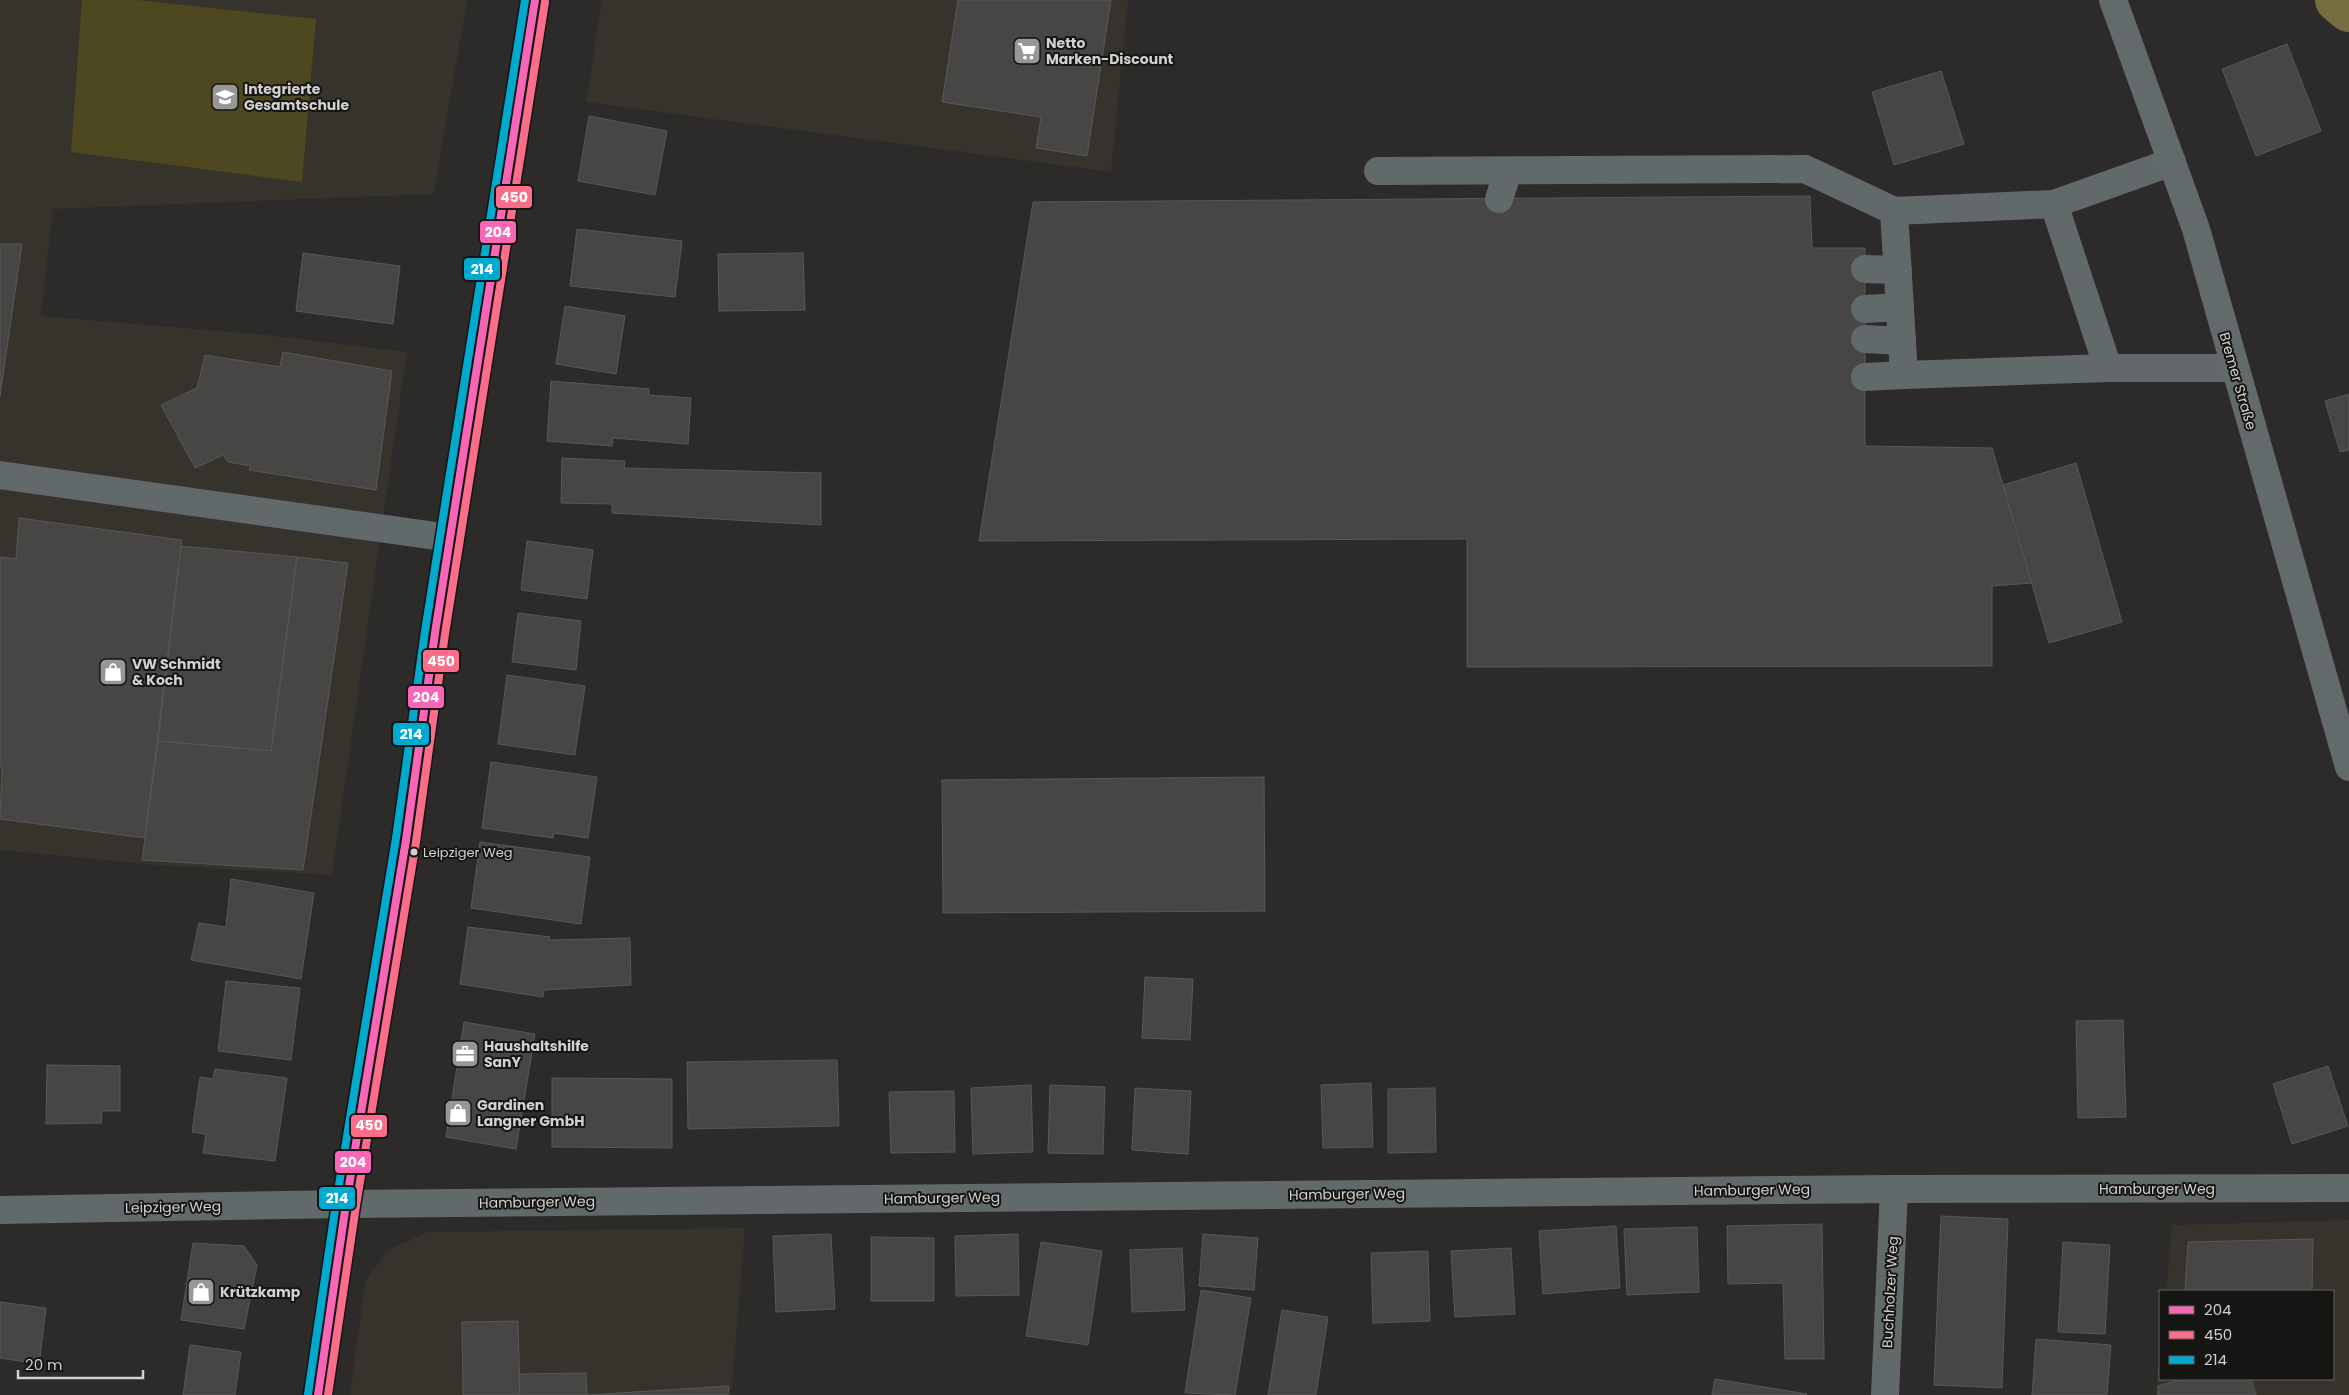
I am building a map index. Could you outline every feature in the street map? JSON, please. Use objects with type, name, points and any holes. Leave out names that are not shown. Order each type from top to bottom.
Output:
[{"type":"main road","points":[[318,1395],[346,1204],[406,840],[450,538],[535,0]]},
{"type":"main road","name":"Bremer Straße","points":[[2113,0],[2196,229],[2349,767]]},
{"type":"street","points":[[1378,171],[1805,169],[1894,211],[2054,204],[2172,162]]},
{"type":"street","points":[[1499,199],[1508,171]]},
{"type":"street","points":[[2054,204],[2108,368]]},
{"type":"street","points":[[1894,211],[1904,375]]},
{"type":"street","points":[[1865,269],[1898,270]]},
{"type":"street","points":[[1865,309],[1900,307]]},
{"type":"street","points":[[1865,339],[1902,341]]},
{"type":"street","points":[[1865,377],[2108,368],[2234,368]]},
{"type":"street","points":[[0,475],[450,538]]},
{"type":"street","name":"Hamburger Weg","points":[[346,1204],[1894,1189],[2349,1188]]},
{"type":"street","name":"Buchholzer Weg","points":[[1885,1395],[1894,1189]]},
{"type":"street","name":"Leipziger Weg","points":[[0,1210],[346,1204]]},
{"type":"shaded area","points":[[0,0],[467,0],[434,194],[53,209],[41,316],[268,335],[407,352],[332,875],[156,865],[0,850]]},
{"type":"shaded area","points":[[82,0],[137,0],[316,19],[302,182],[71,152]]},
{"type":"shaded area","points":[[602,0],[1128,0],[1111,172],[586,102]]},
{"type":"shaded area","points":[[2349,1220],[2349,1395],[2156,1395],[2159,1359],[2159,1380],[2334,1380],[2334,1290],[2166,1290],[2172,1225]]},
{"type":"shaded area","points":[[745,1228],[731,1395],[350,1395],[365,1282],[388,1250],[427,1232]]},
{"type":"building","name":"Netto Marken-Discount","points":[[958,0],[1111,0],[1087,156],[1036,148],[1041,117],[942,102]]},
{"type":"building","points":[[2287,44],[2321,131],[2256,156],[2222,69]]},
{"type":"building","points":[[1941,71],[1964,144],[1894,165],[1872,92]]},
{"type":"building","points":[[589,116],[667,131],[655,195],[578,181]]},
{"type":"building","points":[[1810,196],[1812,248],[1865,248],[1865,446],[1992,448],[2032,583],[1992,586],[1992,666],[1467,667],[1467,539],[979,541],[1033,202]]},
{"type":"building","points":[[577,229],[682,241],[675,297],[570,286]]},
{"type":"building","points":[[0,244],[22,244],[0,396]]},
{"type":"building","points":[[303,253],[400,266],[393,324],[296,311]]},
{"type":"building","points":[[803,253],[805,310],[719,311],[718,254]]},
{"type":"building","points":[[565,306],[625,316],[616,374],[556,364]]},
{"type":"building","points":[[283,352],[392,371],[376,490],[249,470],[251,466],[228,462],[223,455],[195,468],[161,405],[197,388],[205,355],[280,367]]},
{"type":"building","points":[[551,381],[649,389],[649,395],[691,398],[688,444],[613,438],[612,446],[547,441]]},
{"type":"building","points":[[2349,394],[2349,450],[2340,452],[2325,401]]},
{"type":"building","points":[[562,458],[625,461],[624,468],[821,473],[821,525],[612,513],[612,504],[561,503]]},
{"type":"building","points":[[2076,463],[2122,622],[2049,643],[2003,485]]},
{"type":"building","points":[[19,518],[182,540],[145,838],[0,819],[2,767],[0,767],[0,557],[16,559]]},
{"type":"building","points":[[527,541],[593,550],[587,599],[521,590]]},
{"type":"building","points":[[181,546],[297,557],[271,751],[158,741]]},
{"type":"building","points":[[297,557],[348,563],[303,870],[142,860],[158,741],[271,751]]},
{"type":"building","points":[[518,613],[581,621],[576,670],[512,662]]},
{"type":"building","points":[[507,675],[585,686],[575,755],[498,744]]},
{"type":"building","points":[[491,762],[597,777],[588,838],[554,833],[553,838],[482,828]]},
{"type":"building","points":[[1264,777],[1265,911],[943,913],[942,780]]},
{"type":"building","points":[[480,842],[590,857],[581,924],[471,908]]},
{"type":"building","points":[[231,879],[314,893],[301,979],[191,960],[199,923],[226,927]]},
{"type":"building","points":[[468,927],[550,937],[549,940],[630,938],[631,985],[544,990],[543,997],[460,984]]},
{"type":"building","points":[[1145,977],[1193,979],[1190,1040],[1142,1038]]},
{"type":"building","points":[[226,981],[300,988],[291,1060],[218,1051]]},
{"type":"building","points":[[2123,1020],[2126,1117],[2078,1118],[2076,1021]]},
{"type":"building","points":[[464,1022],[535,1034],[516,1149],[446,1137]]},
{"type":"building","points":[[837,1060],[839,1126],[688,1129],[687,1062]]},
{"type":"building","points":[[47,1065],[120,1066],[120,1111],[102,1111],[101,1123],[46,1124]]},
{"type":"building","points":[[2328,1066],[2348,1126],[2292,1144],[2273,1084]]},
{"type":"building","points":[[215,1069],[287,1078],[275,1161],[203,1153],[206,1134],[192,1132],[200,1077],[213,1079]]},
{"type":"building","points":[[552,1078],[672,1079],[672,1148],[552,1147]]},
{"type":"building","points":[[1371,1083],[1373,1147],[1323,1148],[1321,1085]]},
{"type":"building","points":[[1031,1085],[1033,1152],[973,1154],[971,1088]]},
{"type":"building","points":[[1050,1085],[1105,1087],[1103,1154],[1048,1153]]},
{"type":"building","points":[[1135,1088],[1191,1091],[1188,1154],[1132,1150]]},
{"type":"building","points":[[1435,1088],[1436,1152],[1388,1153],[1388,1089]]},
{"type":"building","points":[[954,1091],[955,1152],[891,1153],[889,1092]]},
{"type":"building","points":[[1941,1216],[2008,1219],[2002,1388],[1934,1385]]},
{"type":"building","points":[[1822,1224],[1824,1359],[1785,1359],[1783,1283],[1728,1284],[1727,1226]]},
{"type":"building","points":[[1616,1226],[1620,1288],[1543,1294],[1539,1231]]},
{"type":"building","points":[[1697,1227],[1699,1292],[1627,1295],[1624,1229]]},
{"type":"building","points":[[831,1234],[835,1309],[776,1312],[773,1236]]},
{"type":"building","points":[[1018,1234],[1019,1295],[956,1296],[955,1236]]},
{"type":"building","points":[[1203,1234],[1258,1238],[1254,1290],[1199,1286]]},
{"type":"building","points":[[871,1237],[934,1238],[934,1301],[871,1301]]},
{"type":"building","points":[[2313,1239],[2312,1290],[2185,1290],[2188,1242]]},
{"type":"building","points":[[1041,1242],[1102,1251],[1088,1345],[1026,1336]]},
{"type":"building","points":[[2063,1242],[2110,1245],[2105,1334],[2058,1332]]},
{"type":"building","points":[[193,1243],[244,1246],[257,1265],[244,1329],[181,1320]]},
{"type":"building","points":[[1182,1248],[1185,1310],[1132,1312],[1130,1250]]},
{"type":"building","points":[[1511,1248],[1515,1314],[1455,1317],[1451,1251]]},
{"type":"building","points":[[1428,1251],[1430,1321],[1373,1323],[1371,1253]]},
{"type":"building","points":[[1201,1290],[1251,1298],[1235,1395],[1185,1393]]},
{"type":"building","points":[[0,1302],[46,1308],[39,1364],[0,1358]]},
{"type":"building","points":[[1282,1310],[1328,1317],[1316,1395],[1268,1395]]},
{"type":"building","points":[[518,1321],[520,1395],[463,1395],[462,1322]]},
{"type":"building","points":[[2036,1339],[2111,1345],[2107,1395],[2032,1395]]},
{"type":"building","points":[[190,1345],[241,1352],[235,1395],[183,1395]]},
{"type":"building","points":[[586,1373],[587,1395],[520,1395],[519,1374]]},
{"type":"building","points":[[1715,1379],[1807,1394],[1712,1395]]},
{"type":"building","points":[[2179,1380],[2251,1380],[2256,1395],[2158,1395],[2158,1386]]},
{"type":"building","points":[[729,1386],[728,1395],[587,1395]]},
{"type":"waterway","points":[[2337,0],[2349,10]]},
{"type":"transit line","name":"214","points":[[308,1394],[336,1203],[396,838],[425,631],[525,0]]},
{"type":"transit line","name":"204","points":[[318,1395],[346,1204],[406,840],[435,633],[535,0]]},
{"type":"transit line","name":"450","points":[[328,1395],[356,1206],[416,842],[445,634],[545,2]]},
{"type":"place","name":"Netto Marken-Discount","points":[[1027,51]]},
{"type":"place","name":"Integrierte Gesamtschule","points":[[225,97]]},
{"type":"place","name":"VW Schmidt & Koch","points":[[113,672]]},
{"type":"place","name":"Leipziger Weg","points":[[414,852]]},
{"type":"place","name":"Haushaltshilfe SanY","points":[[465,1054]]},
{"type":"place","name":"Gardinen Langner GmbH","points":[[458,1113]]},
{"type":"place","name":"Krützkamp","points":[[201,1292]]}]
